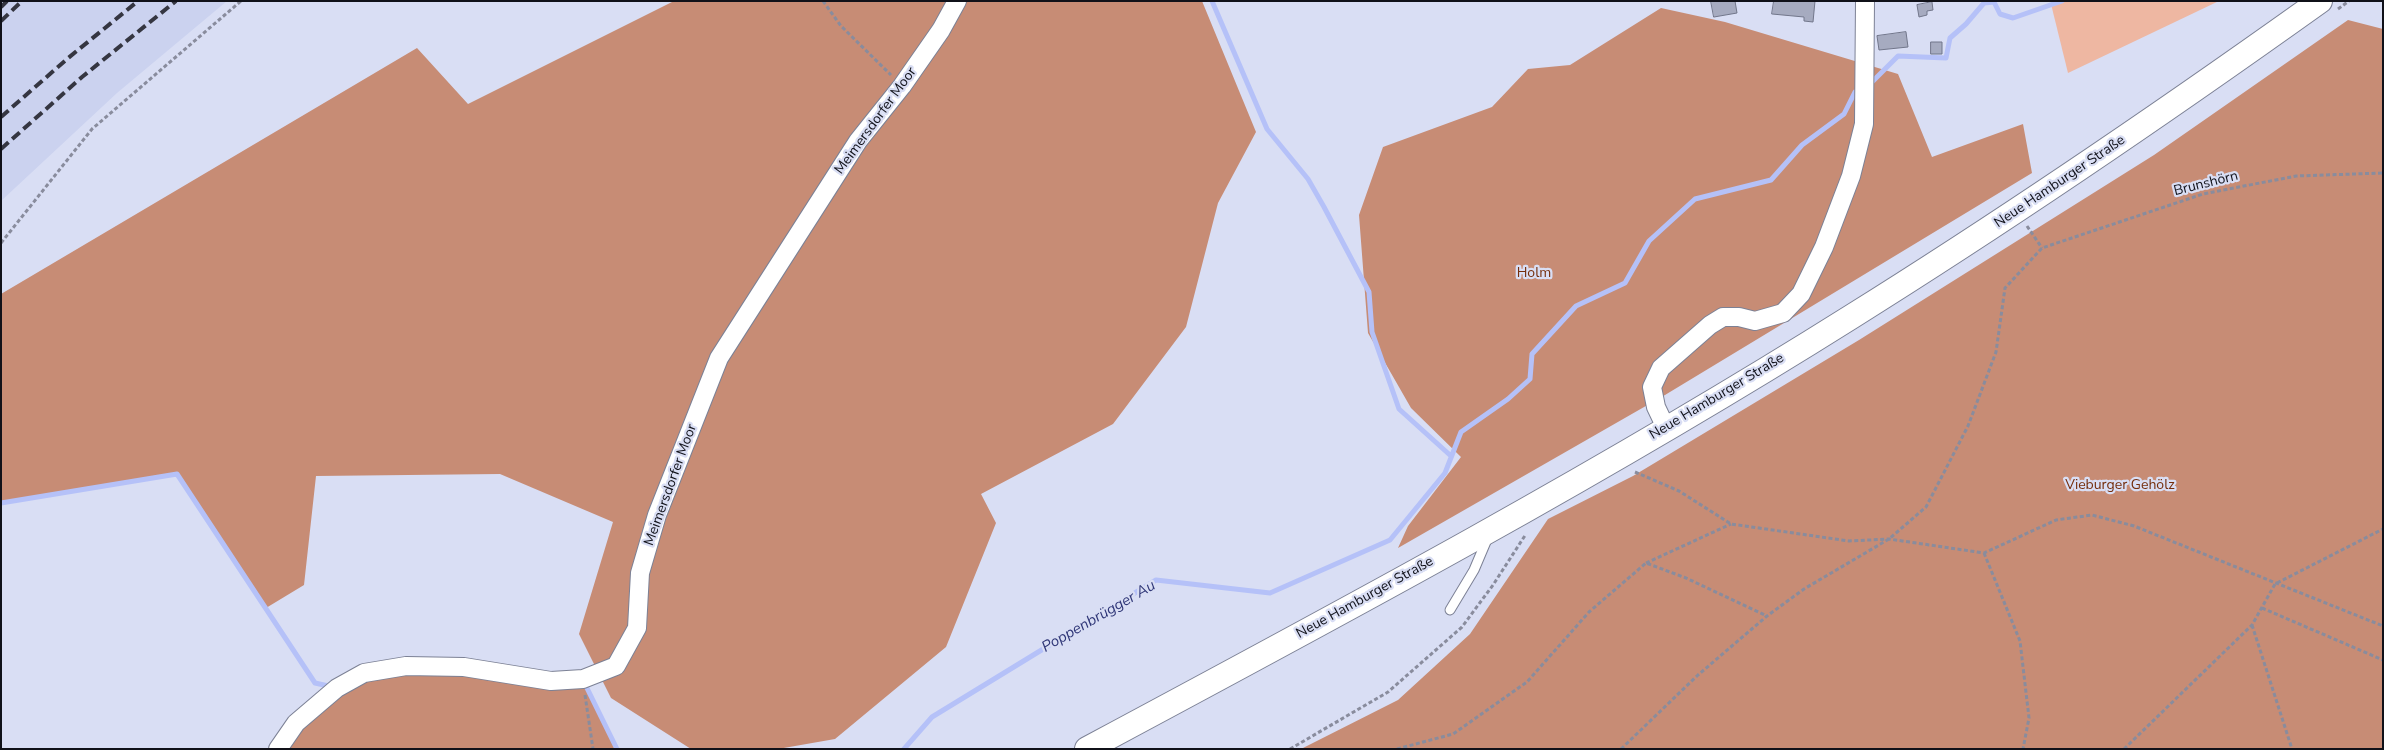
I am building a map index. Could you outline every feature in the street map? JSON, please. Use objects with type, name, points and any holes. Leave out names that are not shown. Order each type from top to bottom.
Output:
[{"type":"main road","name":"Neue Hamburger Straße","points":[[1087,749],[1492,529],[1666,428],[1848,319],[2029,204],[2172,106],[2327,7]]},
{"type":"street","name":"Meimersdorfer Moor","points":[[278,749],[296,723],[337,688],[364,673],[406,666],[464,666],[551,681],[583,679],[616,666],[637,628],[640,574],[657,515],[719,358],[858,141],[902,86],[941,30],[957,1]]},
{"type":"street","points":[[1666,428],[1656,407],[1652,387],[1661,368],[1710,325],[1723,317],[1739,316],[1755,321],[1783,313],[1801,294],[1824,247],[1851,176],[1864,124],[1865,1]]},
{"type":"lane","points":[[1450,610],[1474,570],[1492,529]]},
{"type":"path","points":[[1,244],[92,129],[242,1]]},
{"type":"path","points":[[823,1],[840,26],[902,86]]},
{"type":"path","points":[[2327,7],[2349,1]]},
{"type":"path","name":"Brunshörn","points":[[2042,248],[2203,194],[2296,176],[2383,173]]},
{"type":"path","points":[[2019,231],[2035,221]]},
{"type":"path","points":[[1621,749],[1698,675],[1767,616],[1804,589],[1889,539],[1926,507],[1964,434],[1996,352],[2005,288],[2042,248],[2028,226]]},
{"type":"path","points":[[1626,477],[1642,468]]},
{"type":"path","points":[[1635,472],[1679,491],[1731,524],[1848,541],[1889,539],[1984,553],[2056,520],[2092,515],[2134,526],[2383,626]]},
{"type":"path","points":[[1397,749],[1453,734],[1527,682],[1589,612],[1646,563],[1731,524]]},
{"type":"path","points":[[1290,749],[1388,692],[1462,627],[1493,585],[1529,528]]},
{"type":"path","points":[[2124,749],[2252,625],[2275,584],[2383,529]]},
{"type":"path","points":[[1984,553],[2020,641],[2029,718],[2023,749]]},
{"type":"path","points":[[1646,563],[1686,578],[1767,616]]},
{"type":"path","points":[[2262,608],[2383,660]]},
{"type":"path","points":[[2252,625],[2292,749]]},
{"type":"path","points":[[583,679],[593,749]]},
{"type":"shaded area","points":[[1,1],[227,1],[117,93],[1,201]]},
{"type":"shaded area","points":[[2053,1],[2219,1],[2068,73],[2051,4]]},
{"type":"green space","points":[[674,1],[1202,1],[1256,132],[1218,203],[1186,327],[1113,424],[981,494],[996,523],[946,647],[835,739],[778,749],[691,749],[611,698],[579,634],[613,522],[500,474],[316,476],[304,585],[266,608],[177,474],[1,503],[1,294],[417,48],[468,104]]},
{"type":"green space","name":"Holm","points":[[1661,8],[1725,22],[1898,74],[1932,157],[2023,124],[2032,173],[1665,395],[1398,548],[1408,526],[1461,457],[1411,408],[1368,333],[1359,215],[1383,147],[1492,107],[1528,69],[1570,65]]},
{"type":"green space","name":"Vieburger Gehölz","points":[[2348,20],[2383,29],[2383,749],[1301,749],[1398,700],[1470,634],[1548,519],[1633,476],[1859,340],[2154,155]]},
{"type":"green space","points":[[364,673],[583,679],[617,749],[278,749]]},
{"type":"building","points":[[1711,1],[1735,1],[1737,13],[1714,17]]},
{"type":"building","points":[[1774,1],[1815,1],[1813,22],[1804,21],[1804,17],[1772,14]]},
{"type":"building","points":[[1932,2],[1933,10],[1927,11],[1927,15],[1919,17],[1917,5]]},
{"type":"building","points":[[1906,32],[1908,47],[1879,50],[1877,36]]},
{"type":"building","points":[[1931,42],[1942,42],[1942,54],[1931,54]]},
{"type":"waterway","points":[[1212,1],[1267,129],[1308,179],[1369,292],[1372,332],[1399,409],[1451,456]]},
{"type":"waterway","name":"Poppenbrügger Au","points":[[1871,83],[1898,56],[1946,58],[1950,38],[1966,24],[1984,3],[1994,2],[2000,14],[2013,18],[2062,1]]},
{"type":"waterway","name":"Poppenbrügger Au","points":[[904,749],[932,717],[1156,580],[1270,593],[1390,540],[1445,473],[1461,432],[1508,399],[1530,379],[1532,354],[1576,306],[1625,283],[1649,241],[1695,199],[1771,180],[1802,145],[1844,114],[1855,92]]},
{"type":"waterway","points":[[1,503],[177,474],[315,683],[333,687]]},
{"type":"waterway","name":"Poppenbrügger Au","points":[[584,682],[617,749]]},
{"type":"railway","points":[[1,7],[7,1]]},
{"type":"railway","points":[[1,21],[22,1]]},
{"type":"railway","points":[[1,117],[67,59],[138,1]]},
{"type":"railway","points":[[1,149],[82,77],[176,1]]}]
